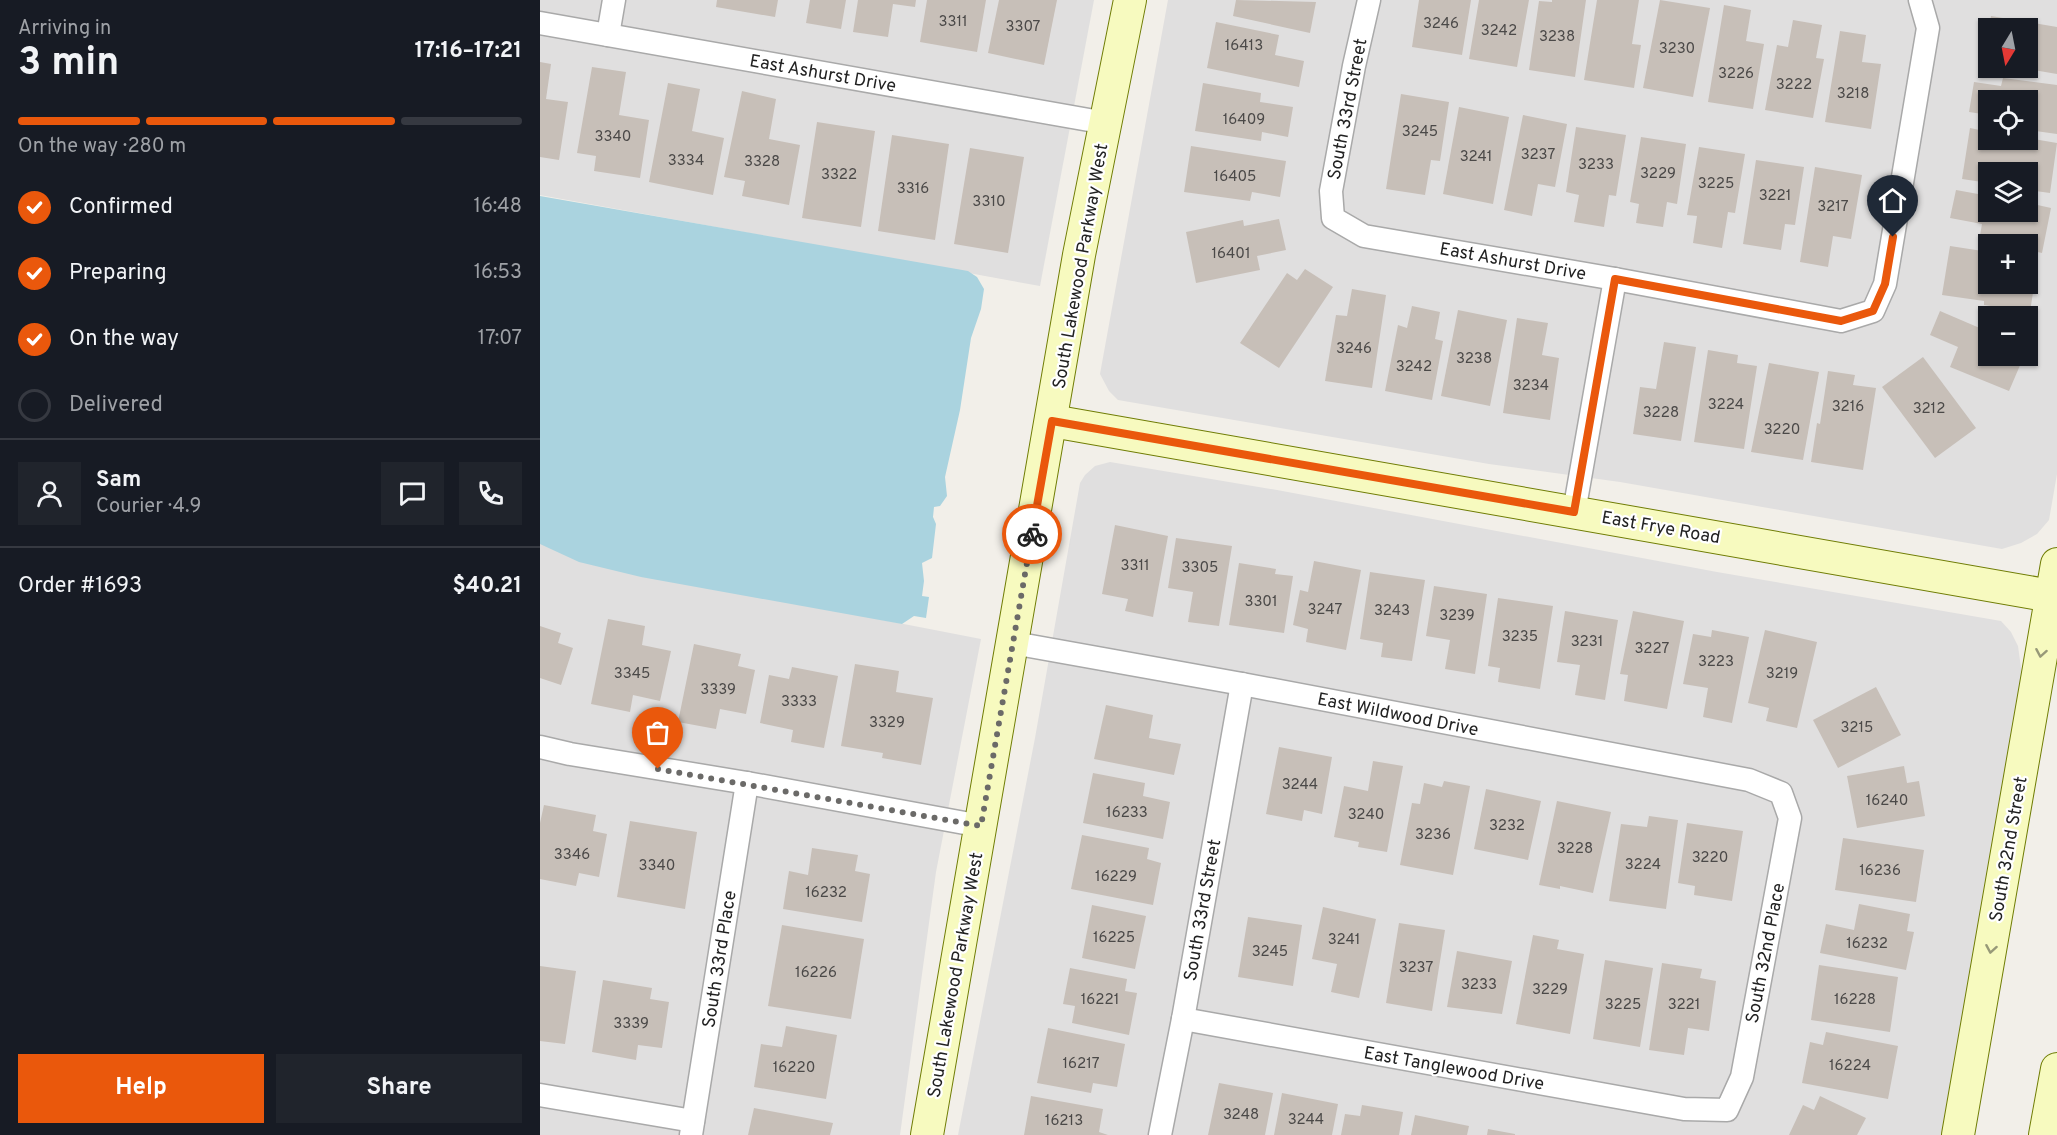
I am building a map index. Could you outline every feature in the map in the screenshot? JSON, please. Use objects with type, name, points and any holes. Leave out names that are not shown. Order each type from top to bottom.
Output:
[{"type":"street","points":[[608,35],[614,0]]},
{"type":"street","name":"South Lakewood Parkway West","points":[[927,1135],[1079,255],[1130,0]]},
{"type":"street","name":"South 33rd Street","points":[[1333,218],[1331,192],[1354,66],[1369,0]]},
{"type":"street","name":"East Ashurst Drive","points":[[1333,218],[1364,236],[1841,321],[1873,311],[1885,284],[1928,28],[1920,0]]},
{"type":"street","name":"East Ashurst Drive","points":[[540,23],[1106,123]]},
{"type":"street","points":[[1574,512],[1615,279]]},
{"type":"street","name":"East Frye Road","points":[[1052,421],[2054,596]]},
{"type":"street","name":"South 32nd Street","points":[[1958,1135],[2054,596],[2057,564]]},
{"type":"street","name":"East Wildwood Drive","points":[[1013,643],[1749,780],[1781,793]]},
{"type":"street","name":"South 33rd Street","points":[[1160,1135],[1242,684]]},
{"type":"street","points":[[540,747],[981,826]]},
{"type":"street","name":"South 33rd Place","points":[[692,1128],[747,783]]},
{"type":"street","name":"South 32nd Place","points":[[1726,1110],[1742,1077],[1790,818],[1781,793]]},
{"type":"street","name":"East Tanglewood Drive","points":[[1182,1019],[1684,1109],[1726,1110]]},
{"type":"street","points":[[2045,1135],[2057,1069]]},
{"type":"street","points":[[540,1095],[692,1128]]},
{"type":"shaded area","points":[[540,0],[1094,0],[1040,286],[540,195]]},
{"type":"shaded area","points":[[1168,0],[2057,0],[2057,474],[2049,520],[2037,534],[2021,543],[2002,549],[1620,482],[1489,464],[1118,400],[1109,391],[1100,374]]},
{"type":"shaded area","points":[[1110,462],[2001,621],[2011,632],[2018,646],[2022,675],[1941,1135],[958,1135],[1035,738],[1080,483],[1095,466]]},
{"type":"shaded area","points":[[540,541],[595,564],[981,639],[936,872],[900,1135],[540,1135]]},
{"type":"water","points":[[540,196],[968,271],[977,277],[984,289],[981,309],[971,338],[960,410],[945,477],[947,496],[940,506],[934,507],[933,517],[936,524],[932,558],[922,563],[924,581],[922,596],[929,597],[926,618],[914,616],[902,624],[641,577],[579,562],[540,544]]},
{"type":"building","points":[[717,0],[778,0],[775,17],[716,7]]},
{"type":"building","points":[[810,0],[846,0],[841,29],[806,23]]},
{"type":"building","points":[[858,0],[916,0],[915,7],[893,4],[888,37],[853,32]]},
{"type":"building","points":[[927,0],[986,0],[977,52],[920,42]]},
{"type":"building","points":[[999,0],[1057,0],[1044,65],[988,53]]},
{"type":"building","points":[[1236,0],[1316,2],[1310,33],[1233,16]]},
{"type":"building","points":[[1419,0],[1471,0],[1462,55],[1412,47]]},
{"type":"building","points":[[1479,0],[1529,0],[1517,67],[1469,59]]},
{"type":"building","points":[[1552,0],[1586,0],[1575,77],[1529,70],[1539,1],[1552,2]]},
{"type":"building","points":[[1597,0],[1639,0],[1632,44],[1641,45],[1634,88],[1584,80]]},
{"type":"building","points":[[1660,0],[1710,8],[1693,97],[1643,88]]},
{"type":"building","points":[[1724,5],[1751,10],[1746,41],[1764,44],[1753,109],[1708,102]]},
{"type":"building","points":[[1793,20],[1822,25],[1816,58],[1824,59],[1813,118],[1765,110],[1777,45],[1788,47]]},
{"type":"building","points":[[1216,22],[1279,35],[1275,55],[1304,61],[1299,87],[1207,68]]},
{"type":"building","points":[[2038,24],[2057,27],[2057,74],[2038,71]]},
{"type":"building","points":[[1840,31],[1866,35],[1862,62],[1881,64],[1871,129],[1825,122]]},
{"type":"building","points":[[540,62],[551,64],[546,99],[568,102],[559,160],[540,157]]},
{"type":"building","points":[[592,67],[626,72],[619,115],[649,120],[640,178],[594,171],[596,156],[577,153]]},
{"type":"building","points":[[2003,78],[2057,85],[2057,134],[2038,131],[2038,90],[1978,90],[1978,113],[1969,112],[1974,82],[2001,86]]},
{"type":"building","points":[[668,83],[700,89],[692,131],[724,138],[713,195],[649,182]]},
{"type":"building","points":[[1203,83],[1261,93],[1260,102],[1293,107],[1288,137],[1262,132],[1261,141],[1195,131]]},
{"type":"building","points":[[742,91],[776,99],[769,139],[800,145],[789,205],[742,196],[745,181],[724,177]]},
{"type":"building","points":[[1401,94],[1449,102],[1440,161],[1431,160],[1425,195],[1386,189]]},
{"type":"building","points":[[1459,107],[1509,117],[1493,204],[1443,194]]},
{"type":"building","points":[[1523,115],[1567,124],[1555,187],[1538,184],[1532,216],[1504,210]]},
{"type":"building","points":[[817,122],[875,131],[861,227],[802,218]]},
{"type":"building","points":[[1576,127],[1626,135],[1616,196],[1609,195],[1604,227],[1574,222],[1579,195],[1566,192]]},
{"type":"building","points":[[1970,128],[1978,130],[1978,150],[2038,150],[2038,140],[2057,143],[2050,193],[2038,191],[2038,162],[1978,162],[1978,181],[1962,179]]},
{"type":"building","points":[[892,135],[949,144],[935,240],[878,231]]},
{"type":"building","points":[[1641,137],[1686,144],[1677,204],[1667,202],[1663,227],[1636,223],[1639,204],[1630,202]]},
{"type":"building","points":[[1191,146],[1286,161],[1280,197],[1252,192],[1250,201],[1184,192]]},
{"type":"building","points":[[1699,147],[1745,154],[1735,213],[1728,212],[1722,248],[1693,243],[1697,216],[1687,215]]},
{"type":"building","points":[[970,148],[1024,157],[1008,253],[954,244]]},
{"type":"building","points":[[1756,160],[1804,167],[1795,225],[1785,224],[1781,250],[1743,244]]},
{"type":"building","points":[[1815,167],[1862,175],[1851,239],[1833,236],[1828,267],[1800,262]]},
{"type":"building","points":[[1956,190],[1978,194],[1978,222],[2038,222],[2038,205],[2051,208],[2042,253],[2038,252],[2038,234],[1980,234],[1982,224],[1950,218]]},
{"type":"building","points":[[1279,219],[1286,250],[1257,256],[1260,270],[1196,283],[1186,232],[1243,220],[1244,226]]},
{"type":"building","points":[[1950,246],[1978,250],[1978,294],[2033,294],[2031,306],[1991,306],[1984,305],[1984,301],[1942,295]]},
{"type":"building","points":[[1305,269],[1333,287],[1279,368],[1240,343],[1287,273],[1297,280]]},
{"type":"building","points":[[1352,289],[1386,295],[1372,388],[1325,381],[1336,315],[1347,316]]},
{"type":"building","points":[[1412,306],[1440,312],[1435,339],[1443,341],[1432,400],[1385,391],[1398,325],[1407,328]]},
{"type":"building","points":[[1458,310],[1507,320],[1490,406],[1441,396]]},
{"type":"building","points":[[1940,311],[1978,327],[1978,366],[2020,366],[2009,391],[1950,367],[1958,347],[1930,335]]},
{"type":"building","points":[[1517,318],[1548,323],[1542,355],[1559,358],[1550,420],[1503,413]]},
{"type":"building","points":[[1664,342],[1696,347],[1681,441],[1633,434],[1640,387],[1656,389]]},
{"type":"building","points":[[1708,350],[1738,355],[1737,363],[1757,366],[1744,449],[1694,442]]},
{"type":"building","points":[[1923,357],[1976,428],[1935,458],[1882,387]]},
{"type":"building","points":[[1769,363],[1819,372],[1803,460],[1751,452]]},
{"type":"building","points":[[1828,371],[1855,375],[1853,385],[1876,388],[1863,470],[1811,462],[1817,423],[1820,424]]},
{"type":"building","points":[[1115,525],[1168,536],[1153,617],[1125,611],[1128,599],[1102,594]]},
{"type":"building","points":[[1176,538],[1232,546],[1219,626],[1188,622],[1193,592],[1168,588]]},
{"type":"building","points":[[1314,561],[1361,570],[1346,650],[1306,642],[1308,629],[1293,625],[1300,590],[1308,592]]},
{"type":"building","points":[[1239,563],[1276,569],[1275,574],[1293,576],[1284,633],[1229,625]]},
{"type":"building","points":[[1370,572],[1425,580],[1412,661],[1381,657],[1383,643],[1360,639]]},
{"type":"building","points":[[1434,586],[1487,594],[1475,674],[1445,669],[1450,640],[1426,636]]},
{"type":"building","points":[[1498,598],[1553,606],[1540,689],[1498,682],[1500,668],[1488,666]]},
{"type":"building","points":[[1565,611],[1618,620],[1605,700],[1575,695],[1580,665],[1557,662]]},
{"type":"building","points":[[1633,611],[1684,621],[1667,709],[1624,701],[1628,675],[1620,674]]},
{"type":"building","points":[[608,619],[645,626],[642,645],[671,651],[660,701],[633,695],[630,712],[591,704]]},
{"type":"building","points":[[540,626],[561,633],[558,643],[573,648],[561,685],[540,678]]},
{"type":"building","points":[[1712,630],[1749,637],[1732,723],[1703,717],[1708,688],[1683,684],[1693,634],[1711,637]]},
{"type":"building","points":[[1765,630],[1817,642],[1797,728],[1766,721],[1769,708],[1748,703]]},
{"type":"building","points":[[694,644],[741,654],[738,666],[755,670],[746,714],[720,709],[716,729],[678,722]]},
{"type":"building","points":[[855,664],[899,671],[896,692],[933,698],[921,765],[882,758],[883,753],[841,746]]},
{"type":"building","points":[[792,667],[838,676],[824,748],[791,742],[793,730],[760,723],[769,675],[789,679]]},
{"type":"building","points":[[1876,687],[1901,735],[1838,768],[1813,720]]},
{"type":"building","points":[[1106,705],[1153,715],[1149,738],[1181,744],[1174,775],[1094,759]]},
{"type":"building","points":[[1279,747],[1332,757],[1322,814],[1304,810],[1302,821],[1266,814]]},
{"type":"building","points":[[1373,761],[1403,766],[1387,852],[1358,847],[1359,842],[1334,837],[1344,786],[1368,791]]},
{"type":"building","points":[[1904,766],[1907,783],[1919,781],[1925,816],[1857,828],[1847,776]]},
{"type":"building","points":[[1093,773],[1145,783],[1143,796],[1170,802],[1163,839],[1083,823]]},
{"type":"building","points":[[1444,781],[1470,786],[1453,875],[1400,865],[1412,803],[1420,804],[1424,783],[1442,787]]},
{"type":"building","points":[[1486,789],[1541,801],[1528,860],[1474,849]]},
{"type":"building","points":[[1557,801],[1611,812],[1593,893],[1560,886],[1560,889],[1539,885]]},
{"type":"building","points":[[544,805],[596,815],[593,831],[607,834],[599,877],[579,873],[576,886],[540,879],[540,823]]},
{"type":"building","points":[[1649,816],[1678,820],[1666,909],[1609,901],[1621,824],[1647,827]]},
{"type":"building","points":[[630,821],[697,832],[685,909],[617,897]]},
{"type":"building","points":[[1687,823],[1743,831],[1732,901],[1694,895],[1695,886],[1678,883]]},
{"type":"building","points":[[1082,835],[1149,848],[1147,859],[1161,863],[1153,905],[1071,889]]},
{"type":"building","points":[[1843,838],[1924,850],[1916,902],[1835,890]]},
{"type":"building","points":[[812,848],[858,855],[855,871],[870,874],[862,922],[783,909],[789,871],[808,875]]},
{"type":"building","points":[[1859,904],[1910,914],[1907,931],[1914,932],[1906,970],[1820,953],[1826,924],[1854,930]]},
{"type":"building","points":[[1092,905],[1146,916],[1135,969],[1082,958]]},
{"type":"building","points":[[1323,907],[1376,919],[1359,998],[1331,992],[1337,964],[1312,959]]},
{"type":"building","points":[[1248,917],[1302,925],[1293,986],[1238,977]]},
{"type":"building","points":[[1399,923],[1445,930],[1432,1011],[1386,1003]]},
{"type":"building","points":[[782,925],[864,939],[851,1019],[768,1006]]},
{"type":"building","points":[[1533,935],[1559,940],[1557,949],[1584,954],[1570,1034],[1516,1024]]},
{"type":"building","points":[[1457,951],[1512,961],[1502,1014],[1447,1007]]},
{"type":"building","points":[[1605,960],[1653,968],[1640,1047],[1593,1039]]},
{"type":"building","points":[[1662,963],[1702,969],[1700,978],[1716,981],[1709,1031],[1688,1028],[1684,1055],[1649,1050]]},
{"type":"building","points":[[1819,965],[1898,977],[1890,1032],[1811,1020]]},
{"type":"building","points":[[540,966],[576,971],[565,1044],[540,1041]]},
{"type":"building","points":[[1070,968],[1127,979],[1125,991],[1137,993],[1129,1035],[1072,1023],[1075,1006],[1063,1004]]},
{"type":"building","points":[[603,980],[652,988],[650,999],[669,1002],[662,1048],[638,1045],[636,1060],[592,1052]]},
{"type":"building","points":[[786,1026],[837,1035],[826,1099],[754,1087],[761,1044],[782,1047]]},
{"type":"building","points":[[1048,1028],[1125,1044],[1117,1087],[1093,1083],[1091,1093],[1037,1083]]},
{"type":"building","points":[[1826,1032],[1898,1046],[1888,1099],[1802,1083],[1810,1042],[1823,1045]]},
{"type":"building","points":[[1219,1083],[1273,1093],[1265,1135],[1208,1135]]},
{"type":"building","points":[[1282,1093],[1338,1104],[1332,1135],[1274,1135]]},
{"type":"building","points":[[1031,1096],[1103,1109],[1099,1132],[1108,1135],[1024,1135]]},
{"type":"building","points":[[1820,1096],[1866,1118],[1857,1135],[1789,1135],[1803,1105],[1814,1110]]},
{"type":"building","points":[[1362,1105],[1403,1112],[1399,1135],[1341,1135],[1345,1114],[1360,1116]]},
{"type":"building","points":[[754,1108],[833,1123],[830,1135],[748,1135]]},
{"type":"building","points":[[1415,1115],[1469,1126],[1467,1135],[1411,1135]]},
{"type":"building","points":[[1488,1129],[1515,1134],[1515,1135],[1487,1135]]},
{"type":"way so far","points":[[658,769],[981,826],[1032,534]]},
{"type":"route","points":[[1032,534],[1052,421],[1574,512],[1615,279],[1841,321],[1873,311],[1885,284],[1893,237]]}]
